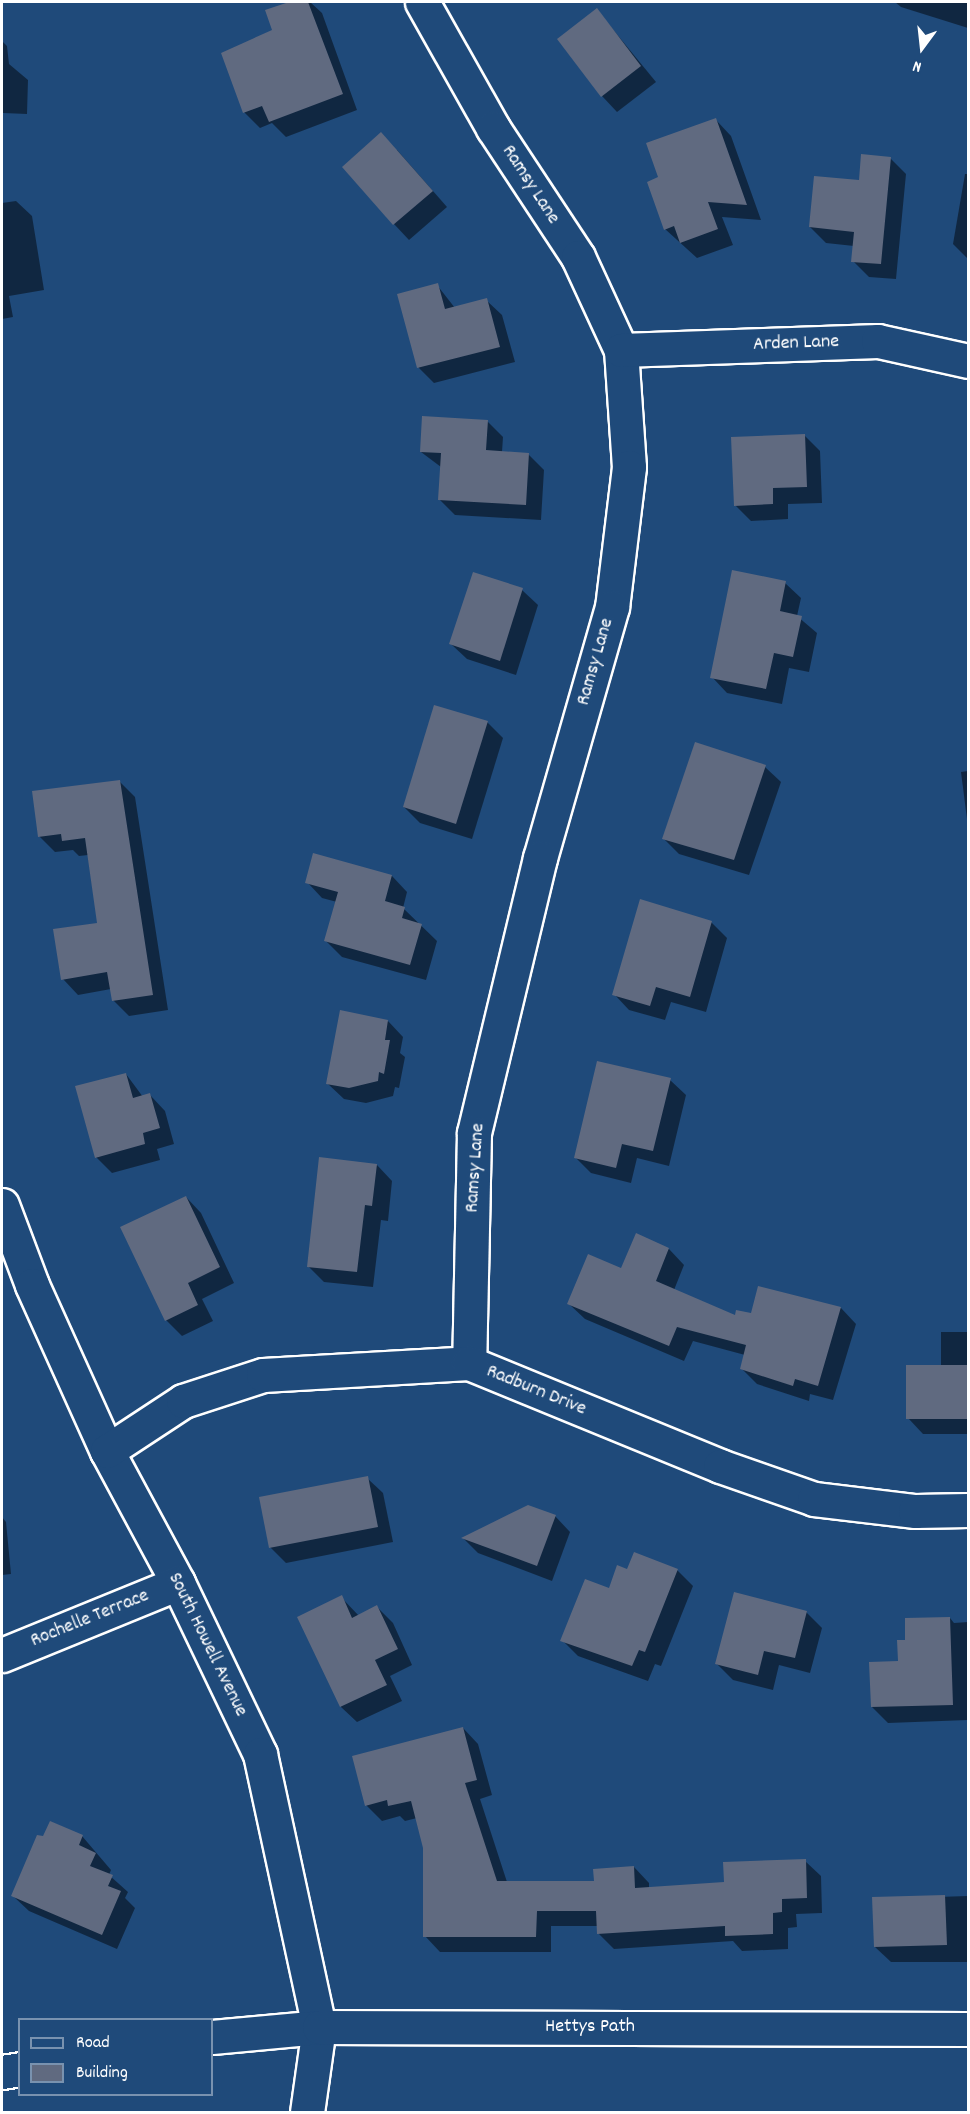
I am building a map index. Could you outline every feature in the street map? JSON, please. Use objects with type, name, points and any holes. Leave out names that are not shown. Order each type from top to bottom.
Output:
[{"type":"street","name":"Ramsy Lane","points":[[422,2],[493,128],[578,257],[621,350],[629,467],[612,607],[540,858],[474,1133],[469,1363]]},
{"type":"street","name":"Arden Lane","points":[[621,350],[878,341],[969,361]]},
{"type":"street","name":"South Howell Avenue","points":[[2,1205],[32,1285],[107,1451],[178,1583],[260,1754],[319,2026],[307,2112]]},
{"type":"street","name":"Radburn Drive","points":[[107,1451],[183,1401],[263,1375],[469,1363],[720,1467],[814,1499],[915,1510],[969,1510]]},
{"type":"street","name":"Rochelle Terrace","points":[[2,1655],[178,1583]]},
{"type":"street","name":"Hettys Path","points":[[213,2037],[319,2026],[969,2028]]},
{"type":"street","points":[[2,2072],[18,2069]]},
{"type":"building","points":[[289,2],[308,2],[343,94],[269,122],[262,106],[243,113],[221,53],[272,30],[265,10]]},
{"type":"building","points":[[597,8],[641,66],[601,97],[557,39]]},
{"type":"building","points":[[716,118],[747,205],[708,202],[718,229],[680,243],[674,226],[664,230],[647,182],[658,177],[646,143]]},
{"type":"building","points":[[381,132],[433,191],[393,225],[342,167]]},
{"type":"building","points":[[861,154],[891,157],[881,264],[851,262],[854,232],[809,227],[814,176],[859,180]]},
{"type":"building","points":[[438,283],[445,309],[487,298],[500,347],[417,368],[397,294]]},
{"type":"building","points":[[422,416],[488,420],[486,450],[529,453],[526,505],[438,500],[441,453],[420,452]]},
{"type":"building","points":[[805,434],[807,487],[773,488],[773,504],[734,506],[731,437]]},
{"type":"building","points":[[732,570],[786,581],[780,611],[802,616],[793,657],[774,653],[766,689],[710,678]]},
{"type":"building","points":[[473,572],[523,588],[500,661],[449,644]]},
{"type":"building","points":[[434,705],[488,721],[456,824],[403,807]]},
{"type":"building","points":[[695,742],[766,765],[734,860],[662,839]]},
{"type":"building","points":[[120,780],[153,995],[112,1001],[107,972],[61,980],[53,929],[97,923],[85,838],[62,841],[61,834],[38,837],[32,791]]},
{"type":"building","points":[[313,853],[392,875],[385,901],[405,907],[402,918],[422,924],[410,965],[324,941],[338,892],[305,883]]},
{"type":"building","points":[[640,899],[712,921],[690,997],[656,987],[650,1006],[612,995]]},
{"type":"building","points":[[340,1010],[388,1020],[385,1040],[390,1040],[384,1074],[379,1072],[378,1081],[349,1088],[326,1084]]},
{"type":"building","points":[[597,1061],[671,1078],[653,1151],[622,1144],[616,1168],[574,1158]]},
{"type":"building","points":[[126,1073],[133,1098],[150,1093],[160,1128],[143,1133],[145,1144],[95,1158],[75,1086]]},
{"type":"building","points":[[319,1157],[377,1164],[372,1206],[365,1205],[357,1272],[307,1267]]},
{"type":"building","points":[[186,1196],[220,1267],[188,1283],[198,1305],[165,1321],[120,1227]]},
{"type":"building","points":[[636,1233],[669,1248],[656,1281],[735,1315],[736,1310],[751,1313],[758,1286],[841,1307],[818,1386],[795,1379],[793,1386],[740,1369],[746,1345],[677,1327],[669,1346],[567,1304],[588,1254],[621,1268]]},
{"type":"building","points":[[906,1365],[969,1365],[969,1419],[906,1419]]},
{"type":"building","points":[[368,1476],[378,1527],[269,1548],[259,1497]]},
{"type":"building","points":[[528,1505],[556,1515],[537,1566],[461,1538]]},
{"type":"building","points":[[634,1552],[678,1569],[645,1652],[639,1650],[632,1666],[560,1641],[585,1579],[609,1588],[617,1565],[627,1569]]},
{"type":"building","points":[[734,1592],[807,1611],[795,1658],[764,1651],[758,1675],[715,1664]]},
{"type":"building","points":[[342,1595],[352,1618],[377,1605],[398,1649],[375,1660],[387,1685],[340,1707],[297,1617]]},
{"type":"building","points":[[950,1617],[953,1705],[871,1707],[869,1662],[898,1661],[897,1640],[905,1640],[905,1618]]},
{"type":"building","points":[[463,1727],[477,1780],[465,1783],[497,1881],[594,1881],[593,1869],[634,1866],[635,1888],[724,1882],[723,1862],[806,1859],[807,1898],[782,1899],[782,1912],[773,1913],[773,1934],[725,1936],[725,1926],[597,1934],[596,1911],[537,1911],[536,1937],[423,1937],[423,1848],[411,1801],[388,1806],[387,1800],[365,1806],[352,1756]]},
{"type":"building","points":[[50,1821],[83,1835],[79,1845],[96,1853],[90,1866],[113,1875],[108,1886],[121,1891],[102,1935],[11,1896],[37,1835],[43,1836]]},
{"type":"building","points":[[945,1895],[947,1945],[874,1947],[872,1897]]}]
